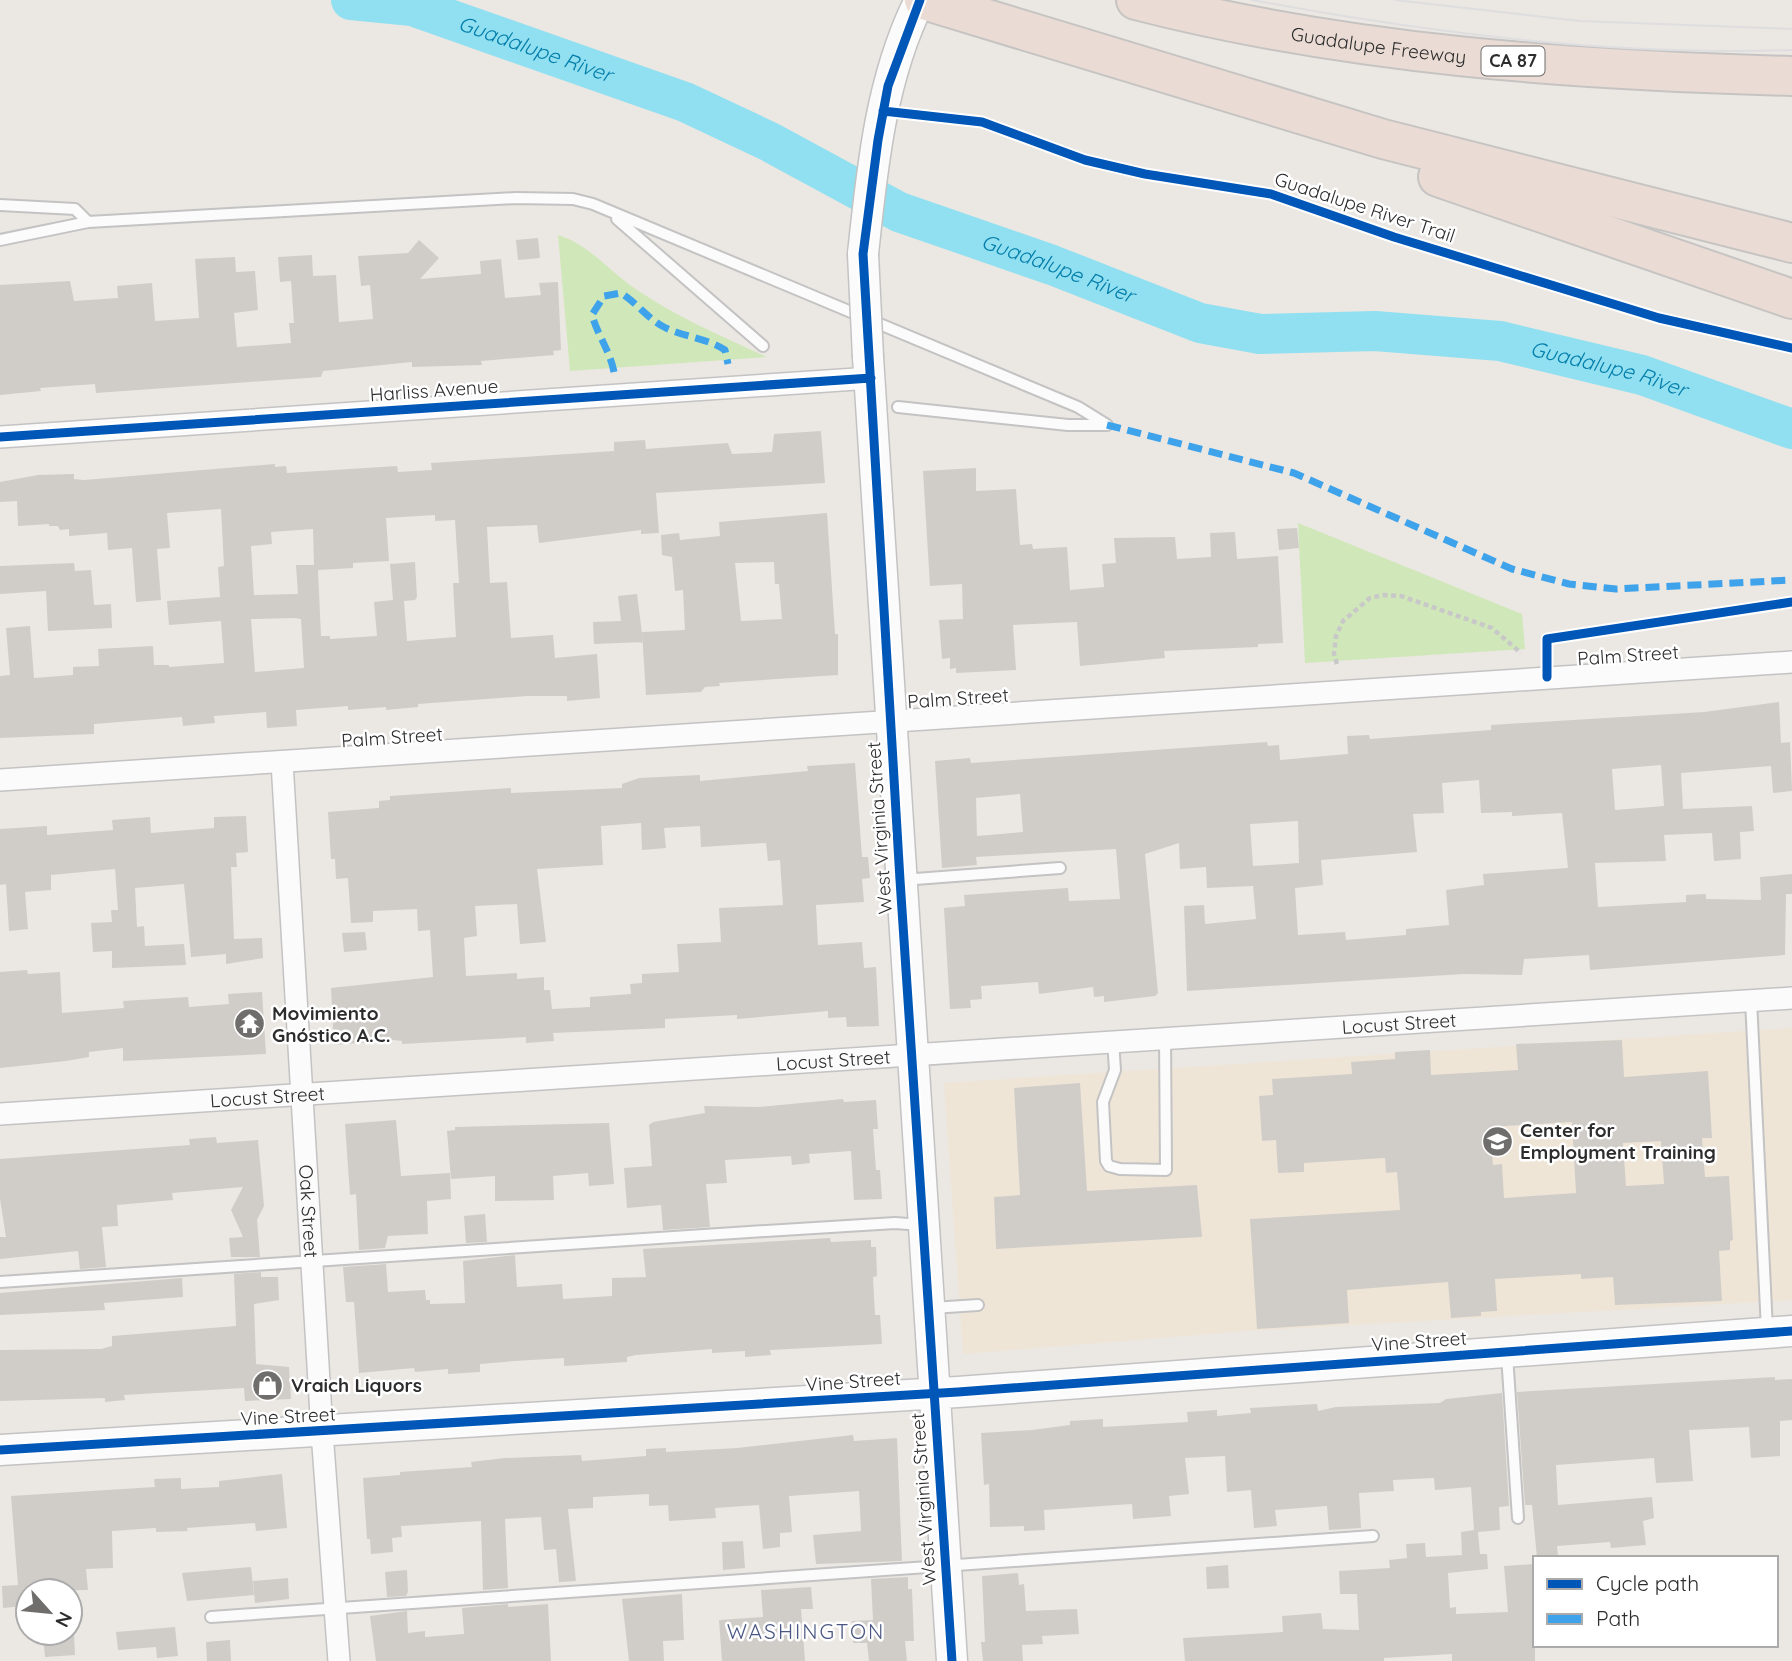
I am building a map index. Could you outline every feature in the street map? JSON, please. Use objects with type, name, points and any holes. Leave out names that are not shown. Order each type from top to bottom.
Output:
[{"type":"highway","points":[[922,0],[1396,142],[1792,243]]},
{"type":"highway","name":"Guadalupe Freeway","points":[[1136,0],[1323,38],[1428,51],[1643,71],[1792,76]]},
{"type":"highway","points":[[1141,66],[1378,157],[1792,299]]},
{"type":"main road","name":"West Virginia Street","points":[[922,0],[903,40],[888,86],[864,240],[890,720],[952,1661]]},
{"type":"main road","name":"Vine Street","points":[[0,1450],[934,1394],[1780,1332]]},
{"type":"street","name":"Harliss Avenue","points":[[0,437],[869,368]]},
{"type":"street","name":"Palm Street","points":[[0,780],[1792,662]]},
{"type":"street","name":"Oak Street","points":[[282,762],[322,1432],[339,1661]]},
{"type":"street","name":"Locust Street","points":[[0,1114],[1792,998]]},
{"type":"lane","points":[[0,240],[88,222],[516,198],[573,199],[1078,407],[1107,425],[1068,425],[898,407]]},
{"type":"lane","points":[[0,205],[75,209],[88,222]]},
{"type":"lane","points":[[610,212],[764,346]]},
{"type":"lane","points":[[900,880],[1060,868]]},
{"type":"lane","points":[[1751,1000],[1780,1332]]},
{"type":"lane","points":[[1113,1040],[1115,1070],[1103,1102],[1108,1166],[1120,1169],[1166,1170],[1165,1037]]},
{"type":"lane","points":[[0,1282],[855,1225],[922,1225]]},
{"type":"lane","points":[[928,1308],[978,1305]]},
{"type":"lane","points":[[1507,1352],[1518,1518]]},
{"type":"lane","points":[[211,1617],[945,1568],[1373,1536]]},
{"type":"path","points":[[1337,664],[1334,654],[1336,636],[1343,621],[1370,597],[1384,595],[1401,596],[1492,628],[1521,653]]},
{"type":"shaded area","name":"Center for Employment Training","points":[[1792,1028],[1792,1300],[1246,1331],[963,1354],[944,1083]]},
{"type":"green space","points":[[558,235],[580,245],[652,300],[767,357],[570,371]]},
{"type":"green space","points":[[1298,523],[1522,614],[1525,649],[1305,663]]},
{"type":"building","points":[[538,238],[540,258],[518,260],[516,240]]},
{"type":"building","points":[[419,240],[439,258],[420,279],[481,274],[480,261],[501,259],[505,298],[541,295],[539,283],[558,282],[561,350],[553,351],[554,355],[481,361],[482,365],[412,367],[412,362],[323,371],[321,377],[96,393],[95,384],[40,388],[41,391],[0,395],[0,285],[70,281],[74,301],[118,298],[117,286],[152,283],[155,321],[199,318],[195,259],[235,257],[236,272],[255,271],[258,310],[234,313],[237,347],[291,343],[289,323],[294,323],[291,281],[280,282],[278,257],[312,255],[313,276],[336,275],[339,322],[373,319],[370,285],[361,286],[358,256],[408,253]]},
{"type":"building","points":[[821,431],[825,483],[656,493],[659,533],[641,534],[641,530],[539,543],[537,525],[487,527],[490,583],[507,582],[511,638],[553,635],[555,658],[597,654],[600,698],[567,701],[567,696],[527,696],[418,704],[418,707],[386,710],[386,707],[348,710],[348,706],[296,710],[297,726],[267,728],[266,712],[214,716],[215,723],[183,726],[182,717],[94,724],[94,734],[0,738],[0,676],[10,675],[6,628],[30,626],[34,678],[73,675],[73,667],[99,666],[98,649],[153,646],[154,665],[169,667],[224,663],[221,621],[169,625],[167,601],[220,597],[218,567],[224,566],[221,509],[167,513],[170,548],[157,549],[161,600],[136,602],[132,548],[108,550],[107,533],[69,536],[69,529],[60,530],[58,526],[49,524],[18,526],[17,501],[0,502],[0,482],[38,475],[74,474],[74,479],[84,480],[275,464],[275,467],[286,466],[287,473],[397,466],[398,472],[432,470],[431,463],[614,451],[614,442],[645,440],[646,449],[728,443],[732,454],[772,452],[774,434]],"holes":[[[435,515],[435,521],[455,520],[459,583],[453,583],[456,637],[407,641],[404,601],[415,600],[417,597],[415,562],[390,564],[393,600],[374,602],[377,636],[330,639],[330,636],[321,636],[318,570],[353,568],[353,563],[389,561],[386,518]],[[313,529],[314,565],[296,565],[298,594],[254,595],[251,546],[272,544],[271,532]],[[251,619],[301,619],[304,668],[255,672]]]},
{"type":"building","points":[[976,468],[976,491],[1016,489],[1020,545],[1032,544],[1033,549],[1067,547],[1070,590],[1104,587],[1102,564],[1116,563],[1114,538],[1175,537],[1177,559],[1211,557],[1210,533],[1235,532],[1237,559],[1278,556],[1283,643],[1258,644],[1258,647],[1164,651],[1165,658],[1080,666],[1077,622],[1013,625],[1016,670],[956,673],[956,668],[950,669],[950,658],[942,659],[939,620],[963,619],[962,584],[930,586],[923,471]]},
{"type":"building","points":[[827,513],[835,634],[838,634],[838,675],[719,683],[720,686],[705,687],[701,692],[646,695],[642,632],[685,630],[683,590],[675,591],[672,557],[662,555],[661,535],[679,533],[680,540],[720,536],[719,522]],"holes":[[[774,562],[775,584],[779,584],[782,619],[741,621],[735,563]]]},
{"type":"building","points":[[1297,528],[1299,548],[1279,550],[1277,529]]},
{"type":"building","points":[[74,563],[75,571],[91,570],[94,605],[111,604],[112,628],[48,631],[46,591],[0,594],[0,566]]},
{"type":"building","points":[[637,594],[643,642],[594,644],[593,622],[621,621],[618,596]]},
{"type":"building","points":[[1779,702],[1781,743],[1790,742],[1792,791],[1773,793],[1771,766],[1681,773],[1683,809],[1752,806],[1754,831],[1740,832],[1741,859],[1714,861],[1712,833],[1664,835],[1666,861],[1595,863],[1598,907],[1686,902],[1686,895],[1706,894],[1706,899],[1761,900],[1760,877],[1792,874],[1792,894],[1786,894],[1785,955],[1590,970],[1589,955],[1524,959],[1522,975],[1464,974],[1187,991],[1184,906],[1204,905],[1205,924],[1256,919],[1253,886],[1207,888],[1206,867],[1180,869],[1179,843],[1145,854],[1158,993],[1155,996],[1104,1002],[1104,996],[1094,997],[1093,987],[1039,994],[1038,982],[981,986],[982,999],[970,1000],[971,1008],[950,1009],[944,908],[965,906],[964,895],[1068,888],[1069,901],[1120,899],[1116,849],[976,857],[977,865],[942,868],[935,761],[970,758],[971,763],[1267,742],[1268,746],[1279,745],[1280,760],[1348,754],[1347,736],[1369,735],[1370,739],[1491,730],[1491,725],[1704,712]],"holes":[[[1661,765],[1664,806],[1615,810],[1612,769]],[[1479,780],[1481,813],[1512,812],[1512,816],[1562,813],[1568,868],[1483,874],[1484,885],[1446,890],[1449,925],[1406,929],[1406,935],[1346,940],[1345,932],[1298,935],[1295,888],[1323,885],[1321,860],[1417,852],[1413,814],[1444,813],[1442,783]],[[1020,794],[1023,832],[977,836],[976,798]],[[1298,821],[1299,863],[1253,866],[1250,824]]]},
{"type":"building","points":[[855,763],[862,857],[868,857],[870,878],[862,879],[864,902],[816,905],[818,945],[862,942],[864,968],[876,967],[879,1026],[847,1027],[846,1017],[828,1018],[828,1011],[737,1019],[737,1015],[665,1019],[665,1028],[553,1033],[554,1041],[526,1043],[526,1037],[402,1044],[402,1041],[393,1040],[334,1045],[331,988],[433,977],[430,930],[418,931],[417,909],[373,911],[373,922],[351,923],[348,878],[336,879],[335,859],[331,859],[328,812],[379,808],[379,801],[390,800],[390,796],[511,788],[511,793],[622,788],[622,784],[639,778],[700,775],[700,781],[808,771],[807,766]],"holes":[[[641,823],[642,850],[666,848],[664,828],[700,826],[701,847],[766,843],[768,861],[780,860],[783,905],[719,908],[721,942],[677,944],[679,972],[642,974],[642,983],[630,984],[631,994],[590,997],[590,1007],[552,1009],[550,990],[544,990],[544,977],[517,979],[517,973],[466,976],[464,938],[477,936],[475,906],[517,904],[520,944],[546,942],[537,869],[603,865],[601,826]]]},
{"type":"building","points":[[246,816],[248,852],[236,853],[237,867],[231,867],[234,939],[262,938],[263,958],[226,964],[226,954],[191,957],[184,884],[135,888],[137,927],[144,926],[145,946],[184,944],[186,965],[112,968],[112,951],[93,952],[91,923],[112,922],[111,910],[118,910],[115,869],[51,875],[51,890],[25,892],[28,929],[9,931],[6,884],[0,885],[0,829],[47,826],[47,835],[113,830],[112,820],[150,817],[151,833],[214,828],[214,817]]},
{"type":"building","points":[[365,932],[367,950],[344,952],[342,933]]},
{"type":"building","points":[[27,970],[28,974],[60,972],[62,1013],[124,1008],[123,1001],[188,997],[189,1007],[229,1004],[228,994],[262,992],[266,1054],[123,1061],[123,1048],[89,1052],[89,1057],[66,1061],[0,1068],[0,972]]},
{"type":"building","name":"Center for Employment Training","points":[[1622,1040],[1624,1077],[1708,1071],[1712,1138],[1702,1138],[1705,1177],[1729,1176],[1733,1240],[1730,1241],[1730,1250],[1719,1251],[1722,1301],[1615,1305],[1613,1277],[1581,1279],[1581,1274],[1495,1279],[1497,1311],[1481,1312],[1481,1316],[1451,1318],[1448,1282],[1347,1290],[1349,1323],[1257,1329],[1250,1219],[1400,1210],[1397,1172],[1386,1173],[1385,1158],[1304,1163],[1304,1172],[1278,1173],[1276,1140],[1262,1141],[1259,1096],[1273,1095],[1272,1079],[1352,1074],[1351,1062],[1395,1059],[1395,1052],[1430,1050],[1431,1075],[1518,1070],[1516,1044]],"holes":[[[1572,1122],[1576,1193],[1504,1198],[1502,1164],[1493,1165],[1490,1127]],[[1661,1141],[1664,1184],[1626,1186],[1623,1143]]]},
{"type":"building","points":[[1080,1083],[1087,1191],[1197,1185],[1202,1237],[996,1249],[994,1197],[1020,1195],[1014,1088]]},
{"type":"building","points":[[843,1099],[844,1102],[876,1100],[878,1129],[873,1129],[876,1170],[880,1170],[882,1199],[854,1200],[851,1151],[809,1154],[810,1163],[792,1165],[791,1156],[725,1160],[727,1183],[706,1184],[710,1227],[663,1230],[661,1205],[627,1208],[624,1168],[652,1166],[649,1125],[653,1122],[705,1113],[704,1106],[759,1107]]},
{"type":"building","points":[[396,1120],[401,1176],[450,1173],[451,1199],[427,1201],[428,1234],[388,1236],[385,1248],[359,1250],[356,1194],[350,1195],[345,1124]]},
{"type":"building","points":[[609,1123],[614,1184],[589,1186],[588,1173],[553,1176],[554,1200],[495,1201],[495,1176],[451,1179],[447,1131],[455,1130],[455,1127]]},
{"type":"building","points":[[216,1137],[217,1143],[258,1140],[264,1206],[257,1220],[260,1257],[231,1257],[229,1238],[243,1237],[231,1210],[243,1187],[172,1193],[173,1200],[117,1205],[118,1226],[102,1227],[106,1267],[80,1269],[78,1251],[0,1259],[0,1237],[6,1237],[0,1199],[0,1159],[190,1145],[189,1139]]},
{"type":"building","points":[[485,1214],[487,1242],[466,1243],[464,1216]]},
{"type":"building","points":[[830,1238],[831,1242],[871,1240],[871,1247],[876,1247],[877,1276],[873,1277],[875,1315],[880,1315],[882,1344],[770,1350],[771,1355],[745,1357],[745,1351],[712,1353],[712,1349],[636,1355],[627,1357],[627,1362],[564,1366],[564,1358],[515,1361],[480,1364],[480,1372],[448,1374],[448,1369],[415,1372],[414,1368],[359,1373],[354,1302],[346,1302],[343,1267],[386,1264],[388,1292],[425,1290],[426,1300],[430,1300],[430,1304],[465,1303],[463,1261],[515,1255],[517,1287],[562,1284],[563,1299],[612,1296],[612,1278],[646,1277],[643,1249]]},
{"type":"building","points":[[261,1272],[261,1277],[278,1277],[279,1300],[254,1304],[256,1364],[289,1367],[291,1399],[245,1401],[244,1388],[124,1395],[125,1400],[105,1402],[105,1398],[0,1401],[0,1350],[101,1349],[112,1346],[112,1336],[236,1326],[234,1274]]},
{"type":"building","points":[[182,1278],[183,1297],[104,1303],[105,1310],[0,1315],[0,1293]]},
{"type":"building","points":[[1775,1377],[1775,1380],[1792,1379],[1792,1420],[1780,1421],[1780,1456],[1751,1458],[1749,1427],[1689,1430],[1693,1481],[1656,1483],[1654,1458],[1556,1465],[1558,1505],[1652,1497],[1654,1518],[1643,1521],[1646,1545],[1611,1548],[1610,1542],[1557,1546],[1558,1556],[1537,1556],[1532,1505],[1525,1505],[1517,1392]]},
{"type":"building","points":[[1502,1393],[1509,1506],[1499,1507],[1500,1530],[1478,1532],[1480,1554],[1487,1554],[1488,1569],[1448,1573],[1450,1608],[1456,1607],[1456,1614],[1508,1612],[1504,1566],[1533,1564],[1535,1661],[1452,1661],[1452,1654],[1384,1658],[1384,1661],[1185,1661],[1183,1638],[1283,1632],[1282,1616],[1321,1613],[1323,1629],[1359,1630],[1357,1594],[1340,1594],[1339,1571],[1390,1568],[1389,1560],[1407,1558],[1406,1544],[1425,1543],[1426,1557],[1462,1555],[1461,1532],[1474,1530],[1471,1487],[1435,1490],[1434,1478],[1393,1480],[1394,1491],[1359,1493],[1361,1528],[1329,1530],[1327,1506],[1275,1510],[1277,1526],[1254,1528],[1251,1490],[1227,1492],[1225,1456],[1185,1458],[1189,1494],[1169,1496],[1171,1516],[1133,1519],[1132,1504],[1044,1510],[1045,1530],[1024,1531],[1024,1526],[990,1527],[989,1484],[984,1485],[981,1433],[1032,1430],[1070,1425],[1070,1421],[1103,1419],[1103,1427],[1188,1422],[1187,1412],[1217,1410],[1217,1416],[1251,1413],[1250,1408],[1317,1404],[1318,1411],[1336,1407],[1440,1403],[1446,1399]]},
{"type":"building","points":[[853,1435],[854,1441],[897,1438],[902,1561],[816,1564],[813,1535],[861,1531],[859,1491],[789,1496],[792,1532],[780,1533],[780,1547],[763,1549],[759,1505],[715,1508],[716,1518],[669,1521],[668,1505],[649,1506],[649,1494],[593,1497],[593,1508],[568,1509],[576,1581],[559,1582],[556,1549],[544,1550],[541,1517],[505,1519],[508,1588],[483,1590],[481,1521],[401,1526],[402,1537],[392,1538],[393,1552],[371,1554],[370,1539],[367,1539],[363,1478],[400,1475],[400,1472],[472,1467],[471,1462],[505,1458],[581,1455],[582,1461],[646,1456],[646,1449],[666,1448],[666,1452],[737,1448]]},
{"type":"building","points":[[282,1474],[287,1528],[256,1531],[255,1523],[187,1528],[188,1531],[156,1532],[156,1528],[112,1531],[113,1568],[86,1569],[88,1590],[84,1590],[84,1577],[17,1577],[11,1496],[155,1487],[154,1479],[181,1478],[181,1489],[219,1487],[219,1481]]},
{"type":"building","points":[[743,1541],[745,1568],[723,1570],[722,1542]]},
{"type":"building","points":[[1228,1565],[1229,1588],[1207,1589],[1206,1567]]},
{"type":"building","points":[[251,1567],[254,1595],[187,1601],[182,1573]]},
{"type":"building","points":[[407,1570],[406,1596],[387,1597],[385,1572]]},
{"type":"building","points":[[1018,1573],[1019,1585],[1024,1584],[1026,1611],[1077,1609],[1079,1634],[1042,1636],[1043,1644],[1022,1645],[1023,1661],[983,1661],[981,1642],[985,1642],[982,1576]]},
{"type":"building","points":[[908,1577],[908,1589],[912,1589],[914,1641],[905,1641],[907,1661],[869,1661],[867,1643],[853,1643],[852,1621],[873,1620],[871,1579]]},
{"type":"building","points":[[288,1578],[289,1599],[255,1603],[253,1581]]},
{"type":"building","points":[[14,1585],[14,1607],[3,1608],[2,1586]]},
{"type":"building","points":[[811,1587],[813,1609],[801,1609],[805,1661],[722,1661],[719,1620],[763,1617],[761,1590]]},
{"type":"building","points":[[682,1594],[684,1640],[663,1641],[664,1661],[629,1661],[622,1599]]},
{"type":"building","points":[[508,1604],[508,1607],[548,1604],[551,1661],[376,1661],[370,1616],[407,1611],[408,1633],[425,1631],[425,1637],[464,1634],[462,1608]]},
{"type":"building","points":[[175,1627],[178,1656],[157,1658],[156,1647],[118,1650],[116,1632]]},
{"type":"building","points":[[230,1640],[231,1661],[207,1661],[206,1642]]},
{"type":"building","points":[[44,1647],[75,1647],[75,1655],[45,1657]]},
{"type":"waterway","name":"Guadalupe River","points":[[351,0],[412,6],[685,102],[770,142],[899,212],[1052,265],[1200,323],[1260,334],[1375,331],[1500,341],[1642,375],[1792,429]]},
{"type":"tram line","points":[[1252,0],[1386,23],[1521,40],[1657,49],[1792,50]]},
{"type":"tram line","points":[[1395,0],[1580,21],[1792,29]]},
{"type":"marked path","points":[[614,372],[592,315],[604,296],[621,293],[664,327],[725,350],[728,364]]},
{"type":"marked path","points":[[1107,425],[1294,473],[1512,569],[1569,584],[1616,589],[1792,580]]},
{"type":"cycle path","points":[[920,0],[888,86],[863,254],[900,880],[952,1661]]},
{"type":"cycle path","name":"Guadalupe River Trail","points":[[883,111],[982,122],[1085,160],[1145,174],[1271,194],[1394,237],[1659,318],[1792,348]]},
{"type":"cycle path","points":[[0,437],[871,378]]},
{"type":"cycle path","points":[[1547,677],[1547,639],[1792,602]]},
{"type":"cycle path","points":[[0,1450],[958,1392],[1792,1331]]},
{"type":"place","name":"Movimiento Gnóstico A.C.","points":[[249,1024]]},
{"type":"place","name":"Center for Employment Training","points":[[1497,1141]]},
{"type":"place","name":"Vraich Liquors","points":[[268,1385]]},
{"type":"district","name":"WASHINGTON","points":[[806,1632]]}]
